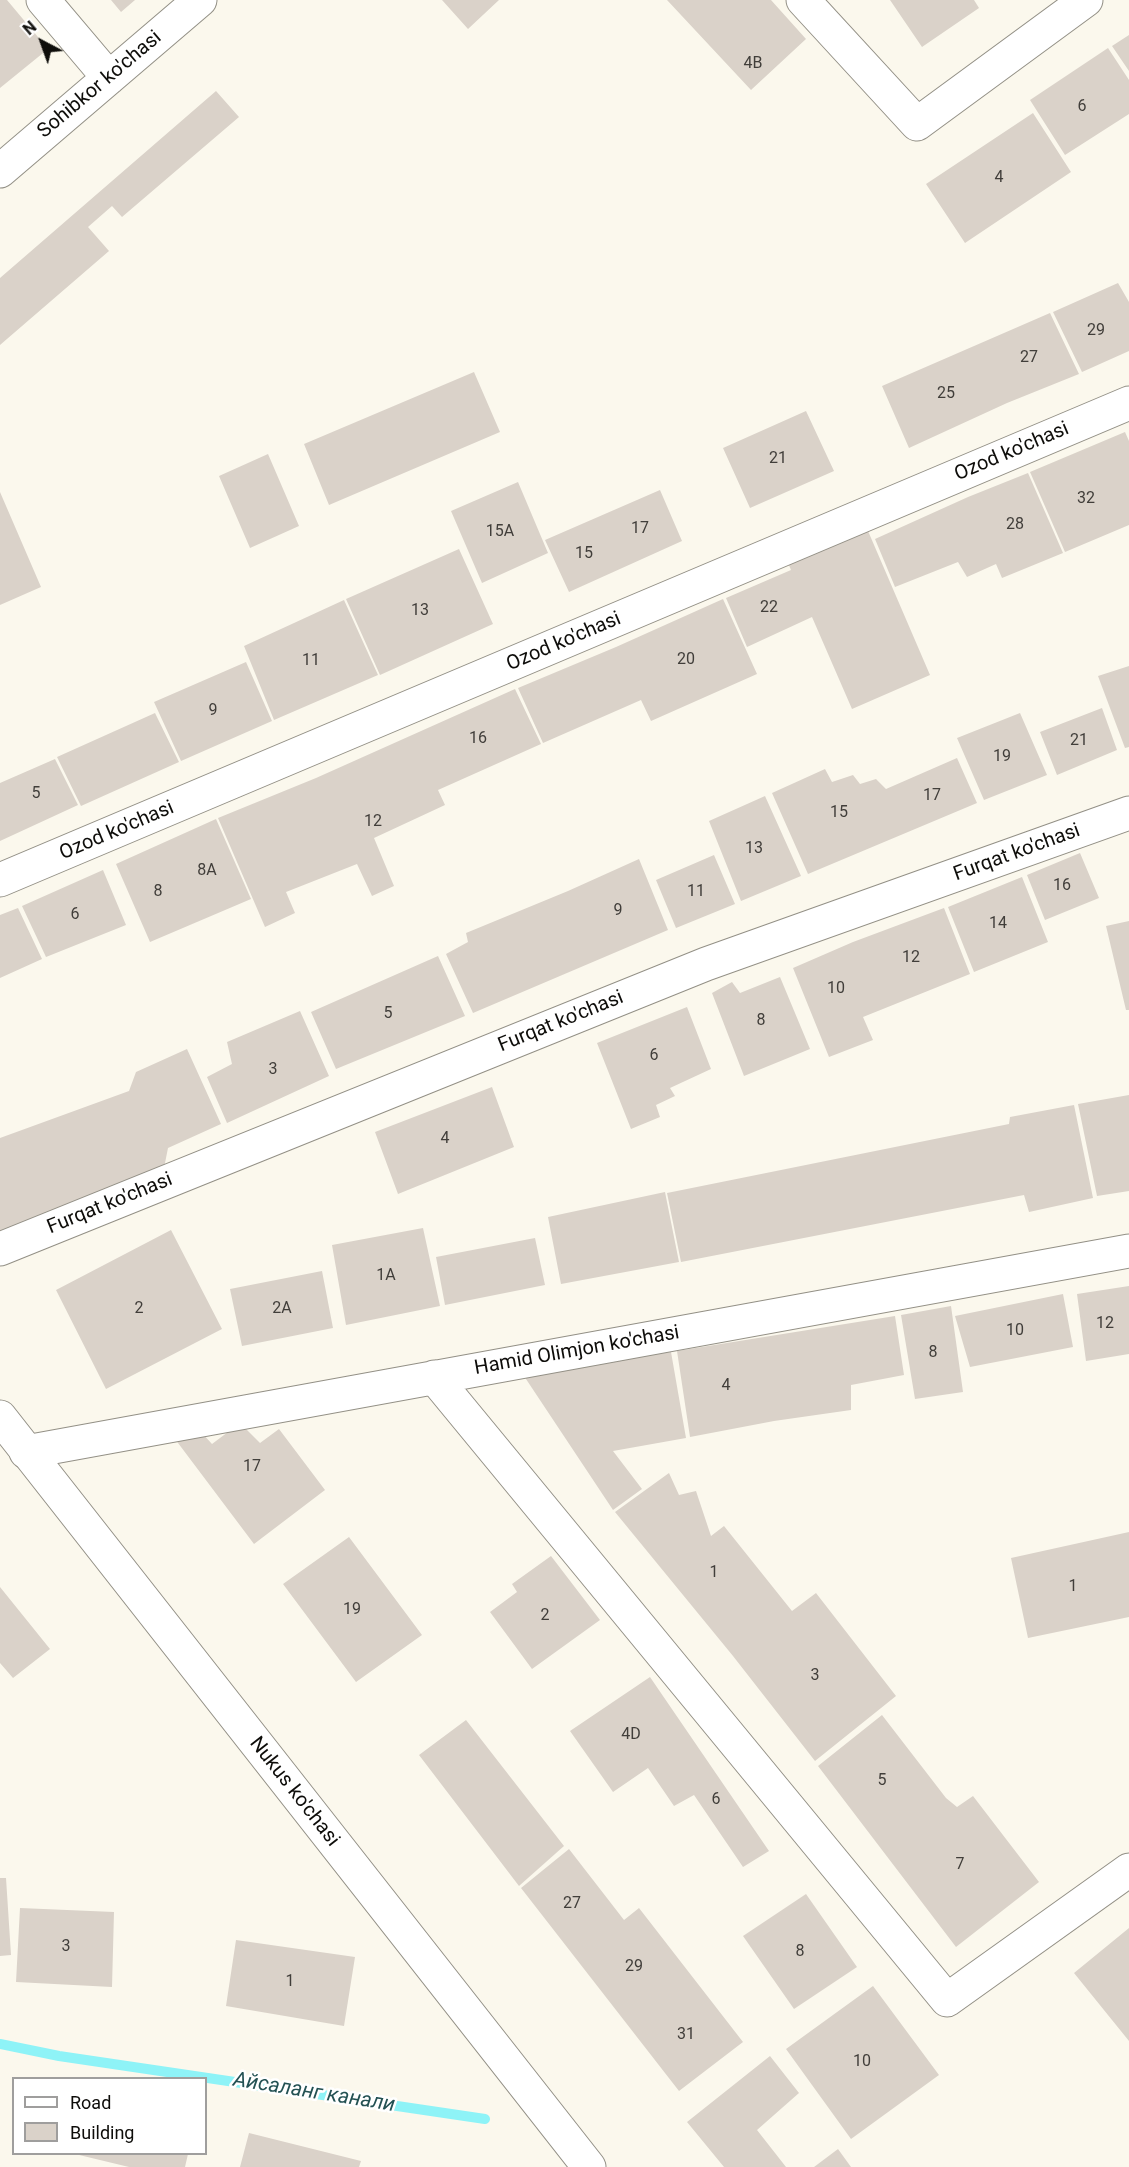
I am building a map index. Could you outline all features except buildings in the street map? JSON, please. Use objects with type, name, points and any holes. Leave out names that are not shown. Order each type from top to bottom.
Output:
[{"type":"street","points":[[44,0],[109,78]]},
{"type":"street","name":"Sohibkor ko'chasi","points":[[0,171],[200,0]]},
{"type":"street","points":[[803,0],[916,124],[1086,0]]},
{"type":"street","name":"Ozod ko'chasi","points":[[0,880],[1129,403]]},
{"type":"street","name":"Furqat ko'chasi","points":[[0,1249],[706,964],[1129,813]]},
{"type":"street","name":"Hamid Olimjon ko'chasi","points":[[26,1452],[1129,1251]]},
{"type":"street","points":[[434,1377],[947,2000],[1129,1870]]},
{"type":"street","name":"Nukus ko'chasi","points":[[0,1417],[589,2167]]},
{"type":"waterway","name":"Айсаланг канали","points":[[0,2044],[59,2056],[201,2077]]},
{"type":"waterway","name":"Айсаланг канали","points":[[207,2078],[485,2119]]}]
